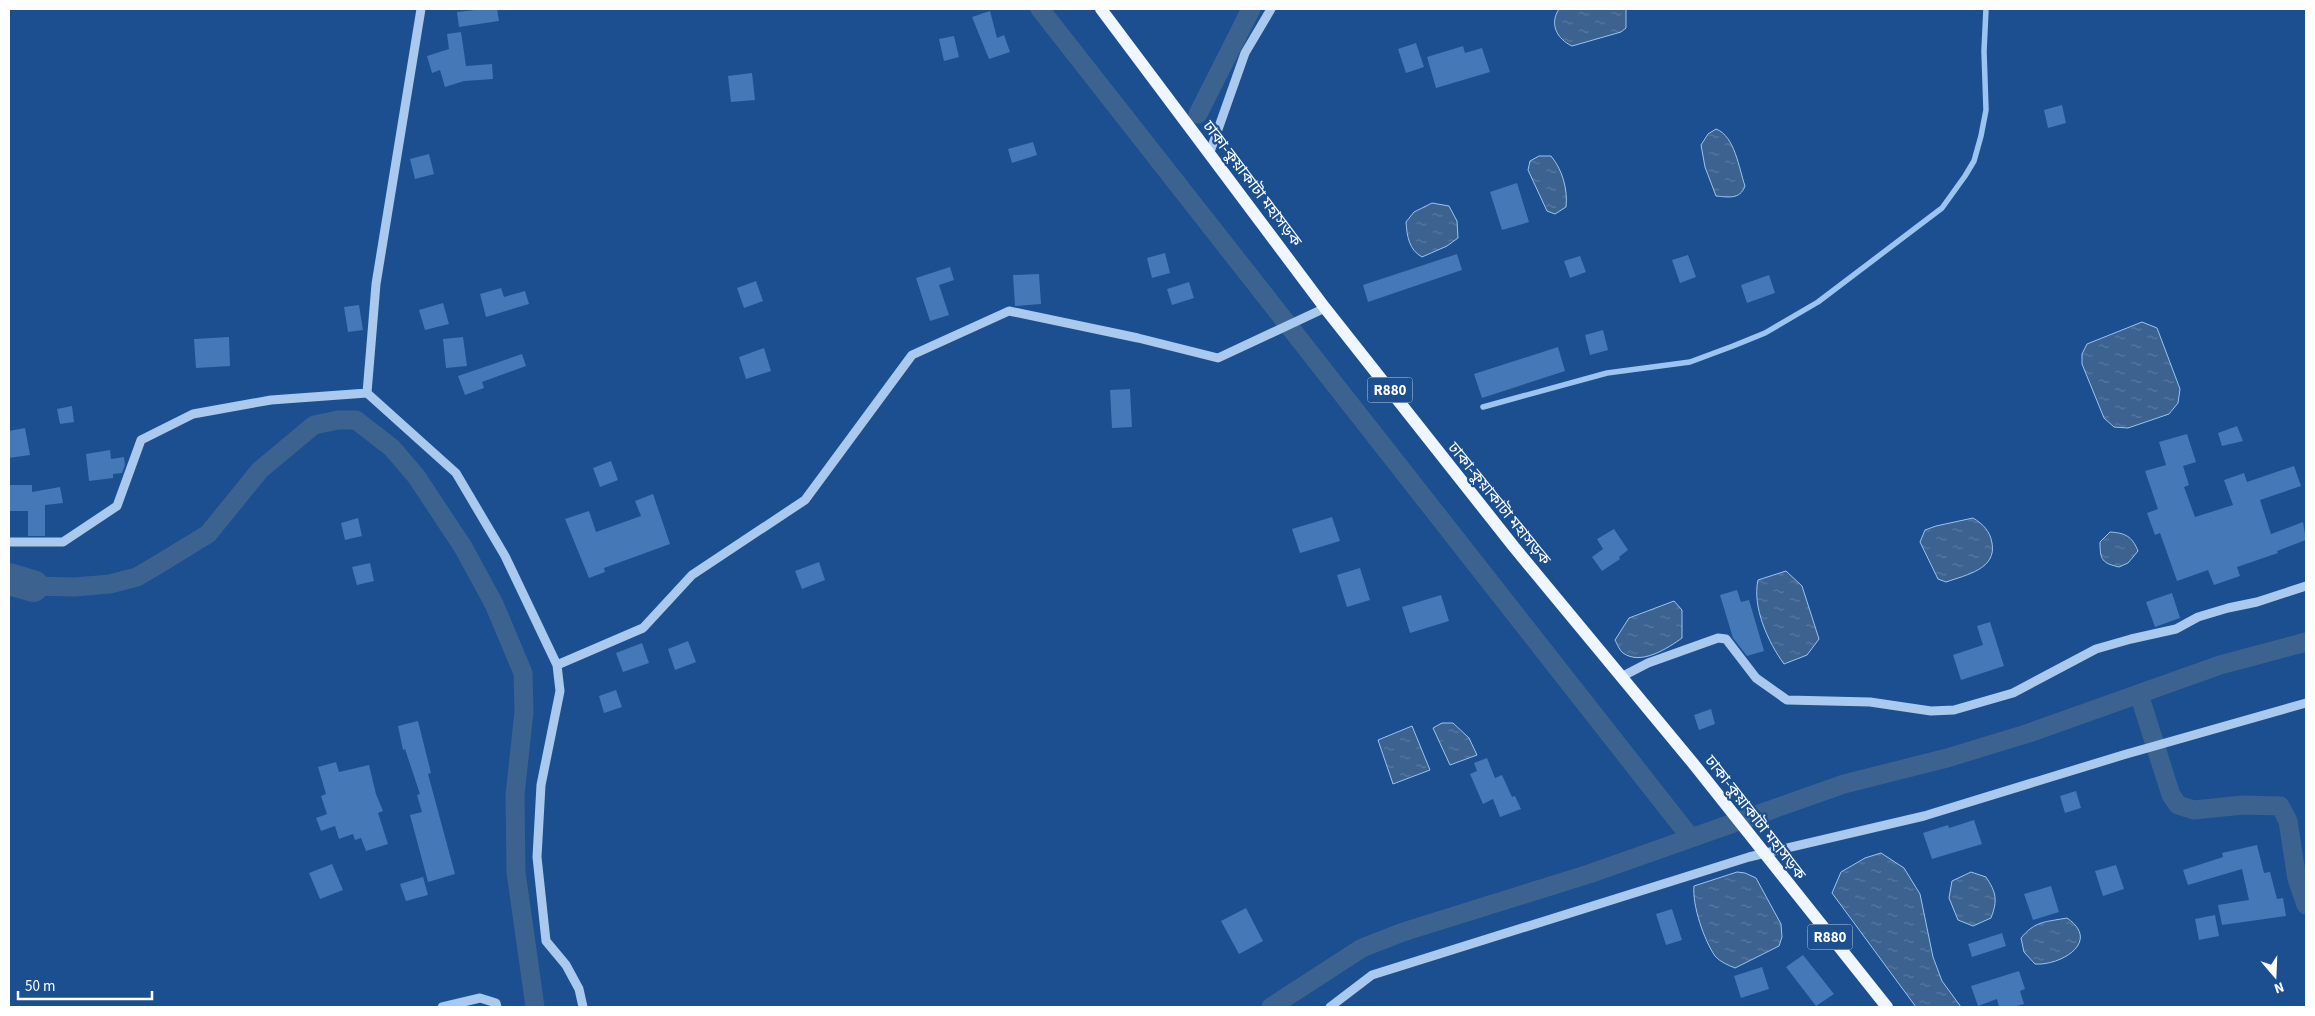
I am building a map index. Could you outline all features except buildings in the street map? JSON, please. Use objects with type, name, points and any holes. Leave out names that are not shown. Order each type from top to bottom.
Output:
[{"type":"main road","name":"ঢাকা-কুয়াকাটা মহাসড়ক","points":[[1101,9],[1325,308],[1514,547],[1692,762],[1887,1007]]},
{"type":"street","points":[[367,393],[376,284],[421,9]]},
{"type":"street","points":[[1210,152],[1245,53],[1271,9]]},
{"type":"street","points":[[557,665],[643,628],[692,575],[805,500],[912,355],[1009,310],[1138,338],[1218,358],[1325,308]]},
{"type":"street","points":[[9,542],[63,542],[117,506],[141,440],[193,414],[271,400],[367,393],[456,473],[506,556],[557,665],[560,691],[542,785],[537,857],[546,941],[566,965],[579,989],[583,1007]]},
{"type":"street","points":[[1621,677],[1648,663],[1718,638],[1726,639],[1738,658],[1756,678],[1787,700],[1870,702],[1931,711],[1954,710],[2013,693],[2096,650],[2131,638],[2176,629],[2206,615],[2257,602],[2306,586]]},
{"type":"street","points":[[1330,1007],[1372,975],[1749,857],[1924,816],[2123,755],[2306,703]]},
{"type":"street","points":[[442,1007],[480,998],[496,1003],[497,1007]]},
{"type":"water","points":[[1559,9],[1626,9],[1626,28],[1621,32],[1572,46],[1562,39],[1556,30],[1555,20]]},
{"type":"water","points":[[1716,129],[1728,138],[1738,162],[1745,186],[1737,196],[1716,196],[1705,167],[1701,145],[1708,134]]},
{"type":"water","points":[[1539,156],[1551,156],[1563,180],[1566,193],[1566,207],[1555,214],[1547,211],[1528,170],[1530,161]]},
{"type":"water","points":[[1432,203],[1449,206],[1457,221],[1458,238],[1447,246],[1422,257],[1411,247],[1406,222],[1414,212]]},
{"type":"water","points":[[2142,322],[2157,328],[2180,389],[2178,403],[2169,414],[2128,428],[2114,427],[2104,418],[2082,364],[2082,354],[2087,344]]},
{"type":"water","points":[[1973,518],[1983,525],[1990,535],[1992,552],[1990,559],[1985,565],[1971,573],[1946,582],[1938,579],[1920,542],[1925,530]]},
{"type":"water","points":[[2110,532],[2127,536],[2138,551],[2128,563],[2119,567],[2109,564],[2102,557],[2100,542]]},
{"type":"water","points":[[1786,571],[1802,586],[1819,639],[1807,655],[1784,664],[1767,635],[1759,613],[1757,590],[1758,580]]},
{"type":"water","points":[[1674,601],[1682,610],[1682,638],[1662,651],[1646,657],[1638,658],[1622,652],[1615,640],[1629,618]]},
{"type":"water","points":[[1442,723],[1453,723],[1469,738],[1477,755],[1450,765],[1433,728]]},
{"type":"water","points":[[1412,726],[1430,770],[1393,784],[1378,740]]},
{"type":"water","points":[[1881,853],[1904,868],[1920,894],[1933,957],[1942,981],[1961,1007],[1916,1007],[1832,893],[1841,872],[1865,858]]},
{"type":"water","points":[[1737,872],[1756,878],[1781,924],[1782,937],[1779,946],[1735,968],[1719,960],[1711,949],[1697,912],[1694,886]]},
{"type":"water","points":[[1971,872],[1986,877],[1995,896],[1995,906],[1991,918],[1973,926],[1958,920],[1949,898],[1952,881]]},
{"type":"water","points":[[2067,918],[2077,927],[2080,936],[2079,944],[2074,951],[2065,957],[2045,964],[2035,964],[2024,952],[2021,938],[2036,925]]},
{"type":"waterway","points":[[1040,9],[1691,838]]},
{"type":"waterway","points":[[1198,114],[1251,9]]},
{"type":"waterway","points":[[1483,407],[1607,373],[1690,362],[1765,333],[1818,302],[1942,208],[1974,161],[1981,136],[1986,110],[1984,51],[1986,9]]},
{"type":"waterway","points":[[33,586],[75,587],[110,584],[137,577],[208,534],[260,470],[314,425],[338,420],[356,420],[392,448],[416,476],[463,547],[494,604],[523,673],[524,712],[515,795],[516,872],[535,1007]]},
{"type":"waterway","points":[[9,579],[33,586]]},
{"type":"waterway","points":[[1271,1007],[1362,948],[1403,932],[1589,874],[1844,784],[1947,758],[2029,733],[2220,665],[2306,642]]},
{"type":"waterway","points":[[2139,694],[2171,795],[2178,805],[2194,810],[2243,805],[2280,806],[2288,821],[2297,879],[2306,905]]}]
